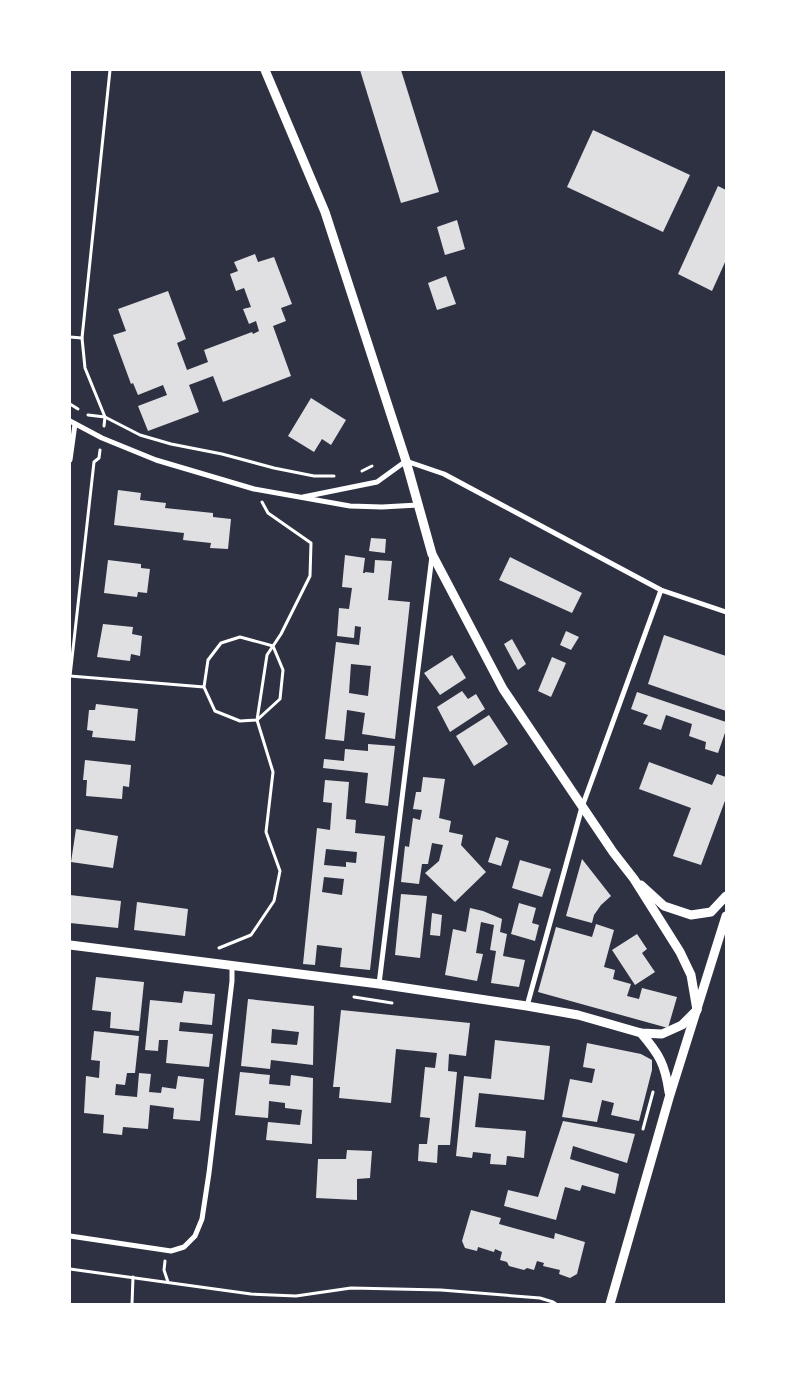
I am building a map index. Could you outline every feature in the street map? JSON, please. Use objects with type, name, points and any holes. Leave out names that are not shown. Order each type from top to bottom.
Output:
[{"type":"street","points":[[265,70],[326,212],[406,461],[432,554],[503,690],[582,807],[634,879],[680,952],[691,975],[697,1010]]},
{"type":"street","points":[[70,460],[72,422],[102,438],[156,460],[254,489],[350,506],[418,505]]},
{"type":"street","points":[[303,497],[377,482],[406,461]]},
{"type":"street","points":[[406,461],[444,474],[661,590],[726,612]]},
{"type":"street","points":[[379,984],[432,554]]},
{"type":"street","points":[[527,1006],[582,807],[661,590]]},
{"type":"street","points":[[634,879],[664,906],[691,915],[711,912],[726,896]]},
{"type":"street","points":[[610,1304],[669,1098],[726,916]]},
{"type":"street","points":[[70,945],[379,984],[527,1006],[578,1015],[640,1033],[662,1034],[682,1025],[697,1010]]},
{"type":"street","points":[[70,1236],[167,1250],[184,1247],[195,1236],[202,1219],[209,1173],[232,981],[232,965]]},
{"type":"street","points":[[640,1033],[657,1051],[666,1074],[669,1098]]},
{"type":"path","points":[[105,417],[85,368],[82,338],[110,70]]},
{"type":"path","points":[[70,337],[82,338]]},
{"type":"path","points":[[70,404],[88,416],[105,417],[140,435],[171,444],[222,454],[282,470],[314,476],[338,477]]},
{"type":"path","points":[[99,458],[94,462],[70,676],[204,687]]},
{"type":"path","points":[[355,473],[372,466]]},
{"type":"path","points":[[207,962],[217,949],[251,935],[274,901],[280,871],[266,832],[273,772],[257,720],[268,655],[310,576],[311,543],[268,513],[254,489]]},
{"type":"path","points":[[240,637],[273,646],[283,670],[280,699],[257,720],[240,721],[215,711],[204,687],[208,660],[222,644],[240,637]]},
{"type":"path","points":[[347,997],[395,1003]]},
{"type":"path","points":[[642,1133],[655,1088]]},
{"type":"path","points":[[167,1250],[164,1270],[168,1282]]},
{"type":"path","points":[[70,1269],[251,1294],[296,1296],[351,1288],[442,1290],[540,1298],[556,1304]]},
{"type":"path","points":[[132,1304],[133,1277]]},
{"type":"building","points":[[360,70],[401,70],[439,192],[401,203]]},
{"type":"building","points":[[593,130],[690,175],[663,232],[567,187]]},
{"type":"building","points":[[718,186],[726,190],[726,260],[712,291],[678,274]]},
{"type":"building","points":[[457,220],[465,249],[445,255],[437,227]]},
{"type":"building","points":[[255,254],[258,262],[274,257],[292,304],[281,308],[286,321],[273,326],[291,376],[223,402],[213,376],[189,385],[199,412],[148,431],[138,406],[167,395],[163,385],[138,395],[133,383],[131,384],[113,335],[126,331],[118,309],[168,291],[186,339],[177,343],[187,370],[208,362],[204,350],[259,331],[256,321],[249,324],[243,309],[251,307],[244,288],[236,291],[230,274],[238,271],[234,262]]},
{"type":"building","points":[[446,276],[456,304],[437,310],[428,283]]},
{"type":"building","points":[[311,398],[346,420],[331,445],[322,439],[314,452],[288,436]]},
{"type":"building","points":[[118,490],[141,493],[140,500],[166,503],[165,508],[213,513],[213,517],[231,519],[228,549],[210,548],[211,543],[183,540],[184,533],[114,525]]},
{"type":"building","points":[[371,538],[386,539],[385,553],[369,551]]},
{"type":"building","points":[[345,555],[365,558],[363,573],[374,573],[375,560],[392,561],[388,600],[410,602],[395,739],[362,734],[365,713],[347,710],[344,741],[325,739],[336,642],[359,645],[361,627],[355,626],[354,638],[337,636],[339,608],[349,609],[352,588],[342,587]],"holes":[[[351,664],[371,666],[368,696],[349,693]]]},
{"type":"building","points":[[510,557],[582,593],[572,613],[499,580]]},
{"type":"building","points":[[108,560],[141,564],[141,568],[150,569],[147,593],[138,592],[137,597],[104,593]]},
{"type":"building","points":[[103,624],[133,627],[132,634],[142,636],[140,656],[131,654],[130,661],[97,657]]},
{"type":"building","points":[[566,631],[579,637],[571,650],[560,645]]},
{"type":"building","points":[[664,635],[726,656],[726,711],[648,684]]},
{"type":"building","points":[[512,639],[526,664],[518,670],[504,644]]},
{"type":"building","points":[[452,655],[466,678],[440,695],[424,673]]},
{"type":"building","points":[[552,657],[566,663],[551,697],[538,691]]},
{"type":"building","points":[[462,691],[468,699],[476,694],[485,709],[450,732],[437,707]]},
{"type":"building","points":[[637,692],[726,722],[726,730],[718,753],[705,749],[706,742],[689,736],[692,724],[666,715],[661,730],[643,724],[648,715],[631,709]]},
{"type":"building","points":[[96,704],[138,709],[135,741],[92,737],[93,731],[87,730],[89,710],[95,710]]},
{"type":"building","points":[[489,715],[508,744],[474,766],[456,736]]},
{"type":"building","points":[[368,744],[395,746],[388,806],[365,803],[368,773],[323,768],[324,759],[344,761],[345,749],[368,751]]},
{"type":"building","points":[[85,760],[131,765],[129,787],[123,786],[122,799],[86,796],[87,780],[83,780]]},
{"type":"building","points":[[649,762],[712,785],[717,774],[726,777],[726,798],[701,865],[673,856],[691,808],[639,789]]},
{"type":"building","points":[[423,777],[445,779],[439,818],[451,821],[449,832],[463,835],[461,845],[486,872],[455,902],[425,873],[439,861],[443,845],[432,843],[428,864],[422,864],[419,884],[401,882],[405,846],[409,847],[413,818],[420,820],[422,810],[413,809],[416,792],[421,792]]},
{"type":"building","points":[[325,780],[349,782],[346,819],[356,820],[355,833],[385,836],[370,970],[340,967],[342,948],[317,945],[315,965],[303,964],[317,828],[330,830],[332,803],[323,802]],"holes":[[[326,849],[357,852],[356,863],[346,862],[346,867],[324,865]],[[324,877],[344,879],[342,895],[322,892]]]},
{"type":"building","points":[[76,829],[118,836],[113,868],[71,862]]},
{"type":"building","points":[[496,837],[509,841],[501,866],[488,862]]},
{"type":"building","points":[[582,859],[611,896],[601,905],[594,915],[592,923],[566,916]]},
{"type":"building","points":[[520,860],[551,869],[542,897],[512,888]]},
{"type":"building","points":[[401,894],[427,896],[420,958],[395,955]]},
{"type":"building","points":[[70,895],[121,901],[118,928],[70,923]]},
{"type":"building","points":[[137,902],[188,909],[185,936],[134,930]]},
{"type":"building","points":[[519,903],[536,908],[532,923],[539,925],[535,941],[511,934]]},
{"type":"building","points":[[470,908],[502,919],[500,932],[507,934],[503,956],[525,960],[519,987],[491,983],[496,951],[490,950],[494,925],[481,922],[476,953],[483,954],[477,981],[445,975],[453,929],[466,932]]},
{"type":"building","points":[[432,913],[442,915],[440,936],[430,935]]},
{"type":"building","points":[[596,924],[614,930],[604,967],[615,970],[613,979],[631,984],[627,996],[639,999],[642,988],[677,997],[668,1028],[538,992],[556,927],[592,937]]},
{"type":"building","points":[[637,934],[647,949],[642,953],[655,972],[635,985],[612,950]]},
{"type":"building","points":[[96,977],[144,982],[139,1031],[110,1028],[111,1012],[92,1010]]},
{"type":"building","points":[[184,991],[215,994],[212,1025],[180,1022],[179,1031],[213,1034],[209,1067],[166,1063],[168,1040],[159,1040],[158,1051],[145,1050],[150,1000],[182,1003]]},
{"type":"building","points":[[248,999],[314,1006],[313,1065],[271,1060],[270,1069],[241,1066]],"holes":[[[272,1029],[299,1032],[297,1045],[271,1043]]]},
{"type":"building","points":[[341,1010],[470,1023],[466,1056],[449,1054],[448,1071],[457,1072],[450,1145],[438,1145],[437,1163],[418,1161],[419,1144],[427,1144],[430,1118],[420,1117],[425,1067],[435,1068],[437,1053],[396,1049],[391,1103],[339,1098],[340,1087],[333,1087]]},
{"type":"building","points":[[94,1031],[139,1036],[135,1073],[127,1073],[125,1085],[116,1084],[115,1095],[137,1097],[139,1073],[151,1074],[149,1092],[161,1093],[162,1087],[176,1089],[178,1076],[204,1079],[200,1121],[173,1119],[174,1108],[150,1105],[148,1129],[123,1127],[122,1135],[103,1133],[104,1115],[84,1113],[86,1076],[99,1078],[100,1061],[91,1060]]},
{"type":"building","points":[[495,1040],[550,1046],[544,1100],[479,1093],[475,1127],[526,1131],[524,1158],[507,1156],[506,1165],[490,1164],[491,1154],[473,1152],[472,1158],[456,1156],[464,1076],[491,1079]]},
{"type":"building","points":[[587,1043],[641,1054],[652,1060],[652,1070],[639,1121],[611,1115],[614,1103],[602,1100],[597,1122],[562,1117],[570,1079],[592,1083],[595,1069],[583,1067]]},
{"type":"building","points":[[240,1072],[270,1075],[269,1084],[290,1086],[291,1075],[313,1078],[312,1144],[266,1140],[268,1122],[300,1125],[302,1110],[285,1108],[285,1103],[269,1101],[268,1118],[235,1115]]},
{"type":"building","points":[[563,1121],[635,1134],[627,1163],[573,1146],[570,1159],[619,1174],[615,1194],[582,1185],[580,1191],[565,1187],[556,1220],[504,1206],[508,1190],[538,1197]]},
{"type":"building","points":[[347,1150],[372,1151],[370,1178],[357,1179],[357,1200],[316,1198],[318,1159],[346,1159]]},
{"type":"building","points":[[471,1210],[501,1218],[499,1224],[554,1239],[555,1233],[585,1242],[577,1274],[570,1278],[559,1274],[560,1270],[543,1266],[544,1263],[537,1261],[534,1270],[527,1268],[524,1270],[509,1266],[507,1262],[500,1260],[502,1252],[495,1249],[494,1252],[478,1247],[477,1251],[465,1248],[462,1241]]}]
